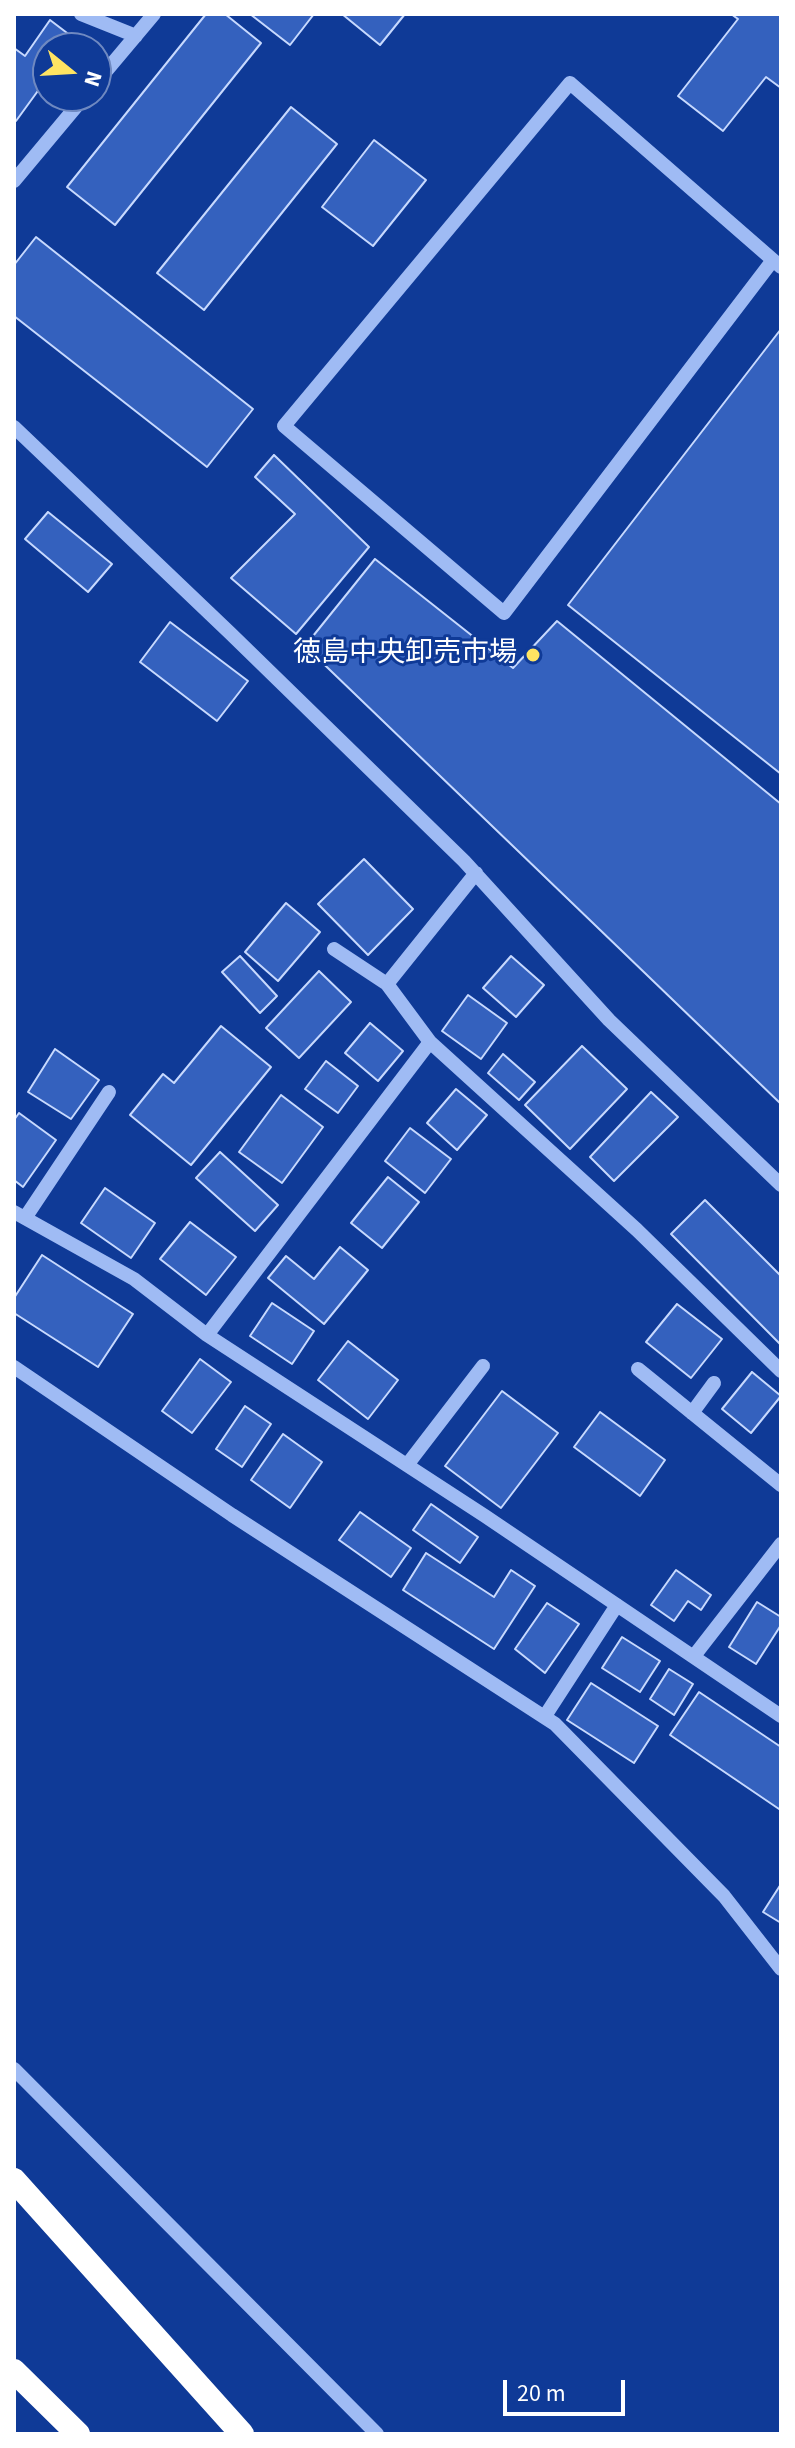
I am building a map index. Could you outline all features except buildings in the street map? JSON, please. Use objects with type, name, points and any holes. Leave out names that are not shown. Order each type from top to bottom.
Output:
[{"type":"highway","points":[[14,2180],[242,2434]]},
{"type":"highway","points":[[14,2371],[78,2434]]},
{"type":"street","points":[[81,14],[136,36]]},
{"type":"street","points":[[112,64],[154,14]]},
{"type":"street","points":[[570,83],[777,264],[504,613],[284,426],[570,83]]},
{"type":"street","points":[[14,181],[72,112]]},
{"type":"street","points":[[14,427],[242,643],[476,873],[609,1020],[781,1185]]},
{"type":"street","points":[[387,984],[476,873]]},
{"type":"street","points":[[334,949],[387,984],[430,1042],[637,1230],[781,1371]]},
{"type":"street","points":[[207,1335],[430,1042]]},
{"type":"street","points":[[109,1092],[20,1215],[134,1279],[207,1335],[781,1716]]},
{"type":"street","points":[[407,1465],[483,1366]]},
{"type":"street","points":[[14,1367],[232,1515],[545,1716],[724,1896],[781,1969]]},
{"type":"street","points":[[638,1369],[781,1485]]},
{"type":"street","points":[[692,1413],[714,1383]]},
{"type":"street","points":[[694,1656],[781,1544]]},
{"type":"street","points":[[545,1716],[617,1605]]},
{"type":"street","points":[[14,2069],[377,2434]]},
{"type":"place","name":"徳島中央卸売市場","points":[[533,655]]}]
